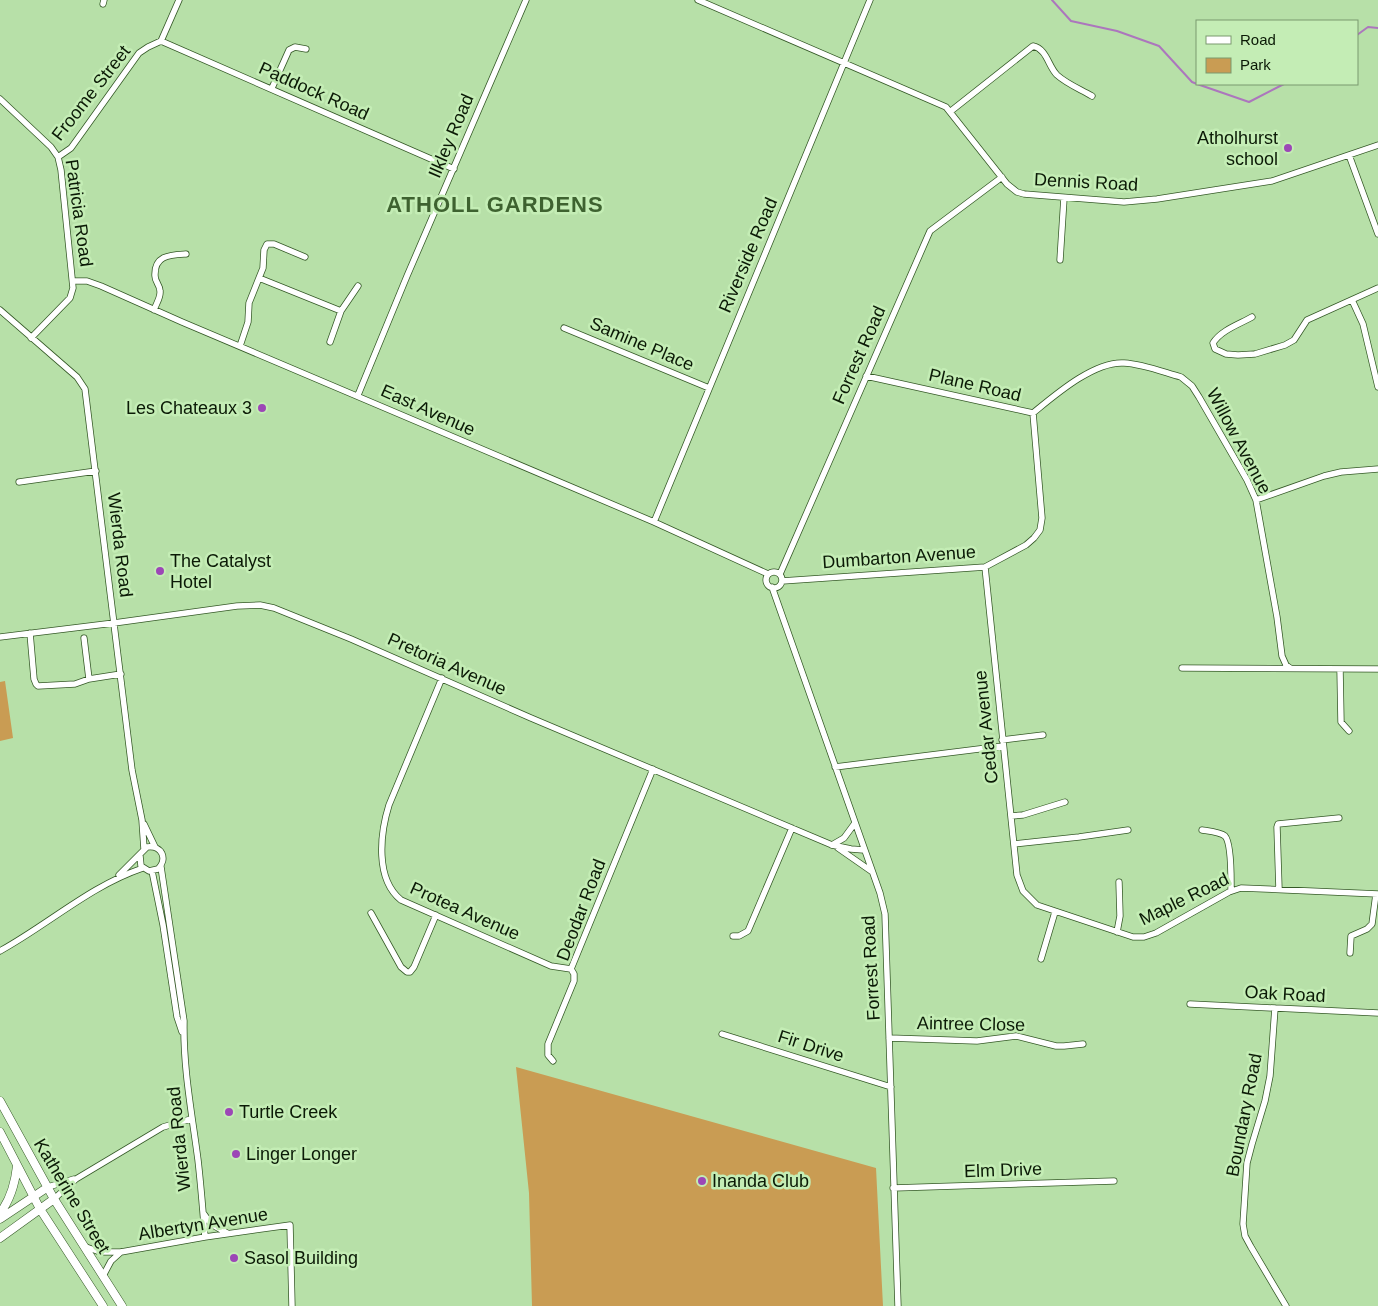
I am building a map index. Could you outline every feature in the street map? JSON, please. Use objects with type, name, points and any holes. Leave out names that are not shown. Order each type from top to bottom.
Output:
[{"type":"main road","name":"Katherine Street","points":[[0,1101],[54,1199],[122,1306]]},
{"type":"main road","name":"Katherine Street","points":[[0,1132],[40,1209],[103,1306]]},
{"type":"main road","points":[[0,1213],[12,1192],[17,1166]]},
{"type":"main road","points":[[0,1220],[48,1187]]},
{"type":"main road","points":[[0,1238],[54,1199]]},
{"type":"street","points":[[161,41],[179,0]]},
{"type":"street","name":"Ilkley Road","points":[[358,395],[526,0]]},
{"type":"street","name":"Dennis Road","points":[[698,0],[951,111],[1002,178],[1017,192],[1041,196],[1124,202],[1157,199],[1272,181],[1378,145]]},
{"type":"street","name":"Riverside Road","points":[[654,522],[870,0]]},
{"type":"street","name":"Paddock Road","points":[[161,41],[454,169]]},
{"type":"street","name":"Froome Street","points":[[58,157],[71,148],[139,53],[161,41]]},
{"type":"street","points":[[951,111],[1033,46],[1043,51],[1050,66],[1057,75],[1092,96]]},
{"type":"street","points":[[272,88],[289,50],[295,47],[306,49]]},
{"type":"street","name":"Patricia Road","points":[[0,99],[47,142],[58,157],[74,288],[70,298],[31,338]]},
{"type":"street","points":[[1350,155],[1378,234]]},
{"type":"street","name":"Forrest Road","points":[[780,574],[930,231],[1002,178]]},
{"type":"street","points":[[1060,260],[1064,198]]},
{"type":"street","points":[[240,346],[248,322],[248,303],[263,268],[264,250],[267,244],[274,244],[305,257]]},
{"type":"street","points":[[154,310],[161,292],[155,275],[156,268],[162,258],[170,254],[186,254]]},
{"type":"street","points":[[259,278],[341,311]]},
{"type":"street","name":"East Avenue","points":[[73,281],[92,282],[154,310],[358,395],[549,479],[654,522],[768,574]]},
{"type":"street","points":[[330,342],[341,311],[358,286]]},
{"type":"street","points":[[1252,317],[1215,339],[1213,342],[1215,349],[1226,354],[1247,355],[1285,345],[1297,336],[1302,325],[1307,320],[1378,288]]},
{"type":"street","points":[[1352,300],[1363,324],[1378,387]]},
{"type":"street","name":"Wierda Road","points":[[0,310],[77,377],[83,385],[88,406],[132,770],[142,820],[144,849]]},
{"type":"street","name":"Samine Place","points":[[564,328],[709,388]]},
{"type":"street","name":"Plane Road","points":[[866,376],[1033,413],[1090,373],[1108,365],[1124,363]]},
{"type":"street","name":"Willow Avenue","points":[[1124,363],[1181,377],[1192,386],[1239,466],[1256,500],[1282,656],[1286,665],[1290,668]]},
{"type":"street","name":"Dumbarton Avenue","points":[[782,580],[985,567],[1026,545],[1040,530],[1042,518],[1033,413]]},
{"type":"street","points":[[1256,500],[1324,476],[1350,471],[1378,469]]},
{"type":"street","points":[[19,482],[96,471]]},
{"type":"street","name":"Cedar Avenue","points":[[985,567],[1002,743],[1020,883]]},
{"type":"street","points":[[774,572],[780,574],[782,580],[778,586],[772,587],[767,583],[768,574],[774,572]]},
{"type":"street","name":"Forrest Road","points":[[772,587],[855,822],[885,914],[898,1306]]},
{"type":"street","name":"Pretoria Avenue","points":[[0,637],[114,624],[237,606],[260,605],[286,612],[792,828],[832,844],[864,850]]},
{"type":"street","points":[[30,633],[34,679],[38,686],[75,684],[89,679],[121,674]]},
{"type":"street","points":[[84,638],[89,679]]},
{"type":"street","points":[[1182,668],[1378,669]]},
{"type":"street","points":[[1340,670],[1341,722],[1349,732]]},
{"type":"street","name":"Protea Avenue","points":[[442,678],[384,818],[382,842],[386,880],[393,893],[402,900],[551,966],[571,969]]},
{"type":"street","points":[[835,767],[1002,743],[1043,734]]},
{"type":"street","name":"Deodar Road","points":[[554,1061],[548,1055],[548,1044],[573,984],[574,974],[571,969],[653,769]]},
{"type":"street","points":[[1011,816],[1023,815],[1065,802]]},
{"type":"street","points":[[1280,889],[1278,824],[1339,818]]},
{"type":"street","name":"Wierda Road","points":[[142,820],[155,847]]},
{"type":"street","points":[[855,822],[844,838],[832,844],[871,871]]},
{"type":"street","points":[[733,936],[739,936],[748,931],[792,828]]},
{"type":"street","points":[[1014,844],[1128,830]]},
{"type":"street","points":[[1202,830],[1221,834],[1227,840],[1231,891]]},
{"type":"street","points":[[0,951],[86,895],[118,877],[143,868],[152,871],[161,867],[164,859],[163,854],[155,847],[144,849],[140,856],[118,877]]},
{"type":"street","points":[[140,856],[143,868]]},
{"type":"street","name":"Wierda Road","points":[[161,867],[176,989],[184,1022],[191,1119],[198,1159],[205,1237]]},
{"type":"street","name":"Wierda Road","points":[[152,871],[171,954]]},
{"type":"street","points":[[1117,932],[1120,916],[1119,882]]},
{"type":"street","name":"Maple Road","points":[[1020,883],[1032,901],[1037,905],[1133,937],[1150,935],[1231,891],[1247,887],[1377,894]]},
{"type":"street","points":[[1350,953],[1350,936],[1367,929],[1373,921],[1377,894]]},
{"type":"street","points":[[1041,959],[1056,912]]},
{"type":"street","points":[[371,913],[401,967],[407,972],[410,972],[414,967],[436,915]]},
{"type":"street","name":"Oak Road","points":[[1190,1004],[1378,1013]]},
{"type":"street","name":"Boundary Road","points":[[1275,1008],[1270,1076],[1265,1101],[1247,1163],[1243,1228],[1251,1247],[1286,1306]]},
{"type":"street","name":"Fir Drive","points":[[722,1034],[891,1087]]},
{"type":"street","name":"Aintree Close","points":[[889,1038],[977,1041],[1016,1036],[1056,1046],[1083,1044]]},
{"type":"street","points":[[54,1199],[76,1179],[163,1127],[191,1119]]},
{"type":"street","points":[[48,1187],[76,1179]]},
{"type":"street","name":"Elm Drive","points":[[893,1188],[1114,1181]]},
{"type":"street","points":[[203,1212],[211,1224],[229,1234]]},
{"type":"street","name":"Albertyn Avenue","points":[[86,1247],[100,1252],[121,1252],[205,1237],[290,1225],[292,1306]]},
{"type":"street","name":"Albertyn Avenue","points":[[103,1276],[111,1261],[121,1252]]},
{"type":"green space","points":[[5,681],[13,738],[0,741],[0,682]]},
{"type":"green space","name":"Inanda Club","points":[[516,1067],[876,1168],[883,1306],[532,1306],[529,1193]]},
{"type":"waterway","points":[[1052,0],[1071,21],[1117,31],[1159,46],[1192,82],[1196,84]]},
{"type":"waterway","points":[[1358,34],[1368,27],[1378,28]]},
{"type":"waterway","points":[[1200,85],[1249,102],[1282,85]]},
{"type":"place","name":"Atholhurst school","points":[[1288,148]]},
{"type":"place","name":"Les Chateaux 3","points":[[262,408]]},
{"type":"place","name":"The Catalyst Hotel","points":[[160,571]]},
{"type":"place","name":"Turtle Creek","points":[[229,1112]]},
{"type":"place","name":"Linger Longer","points":[[236,1154]]},
{"type":"place","name":"Inanda Club","points":[[702,1181]]},
{"type":"place","name":"Sasol Building","points":[[234,1258]]},
{"type":"district","name":"ATHOLL GARDENS","points":[[495,204]]}]
